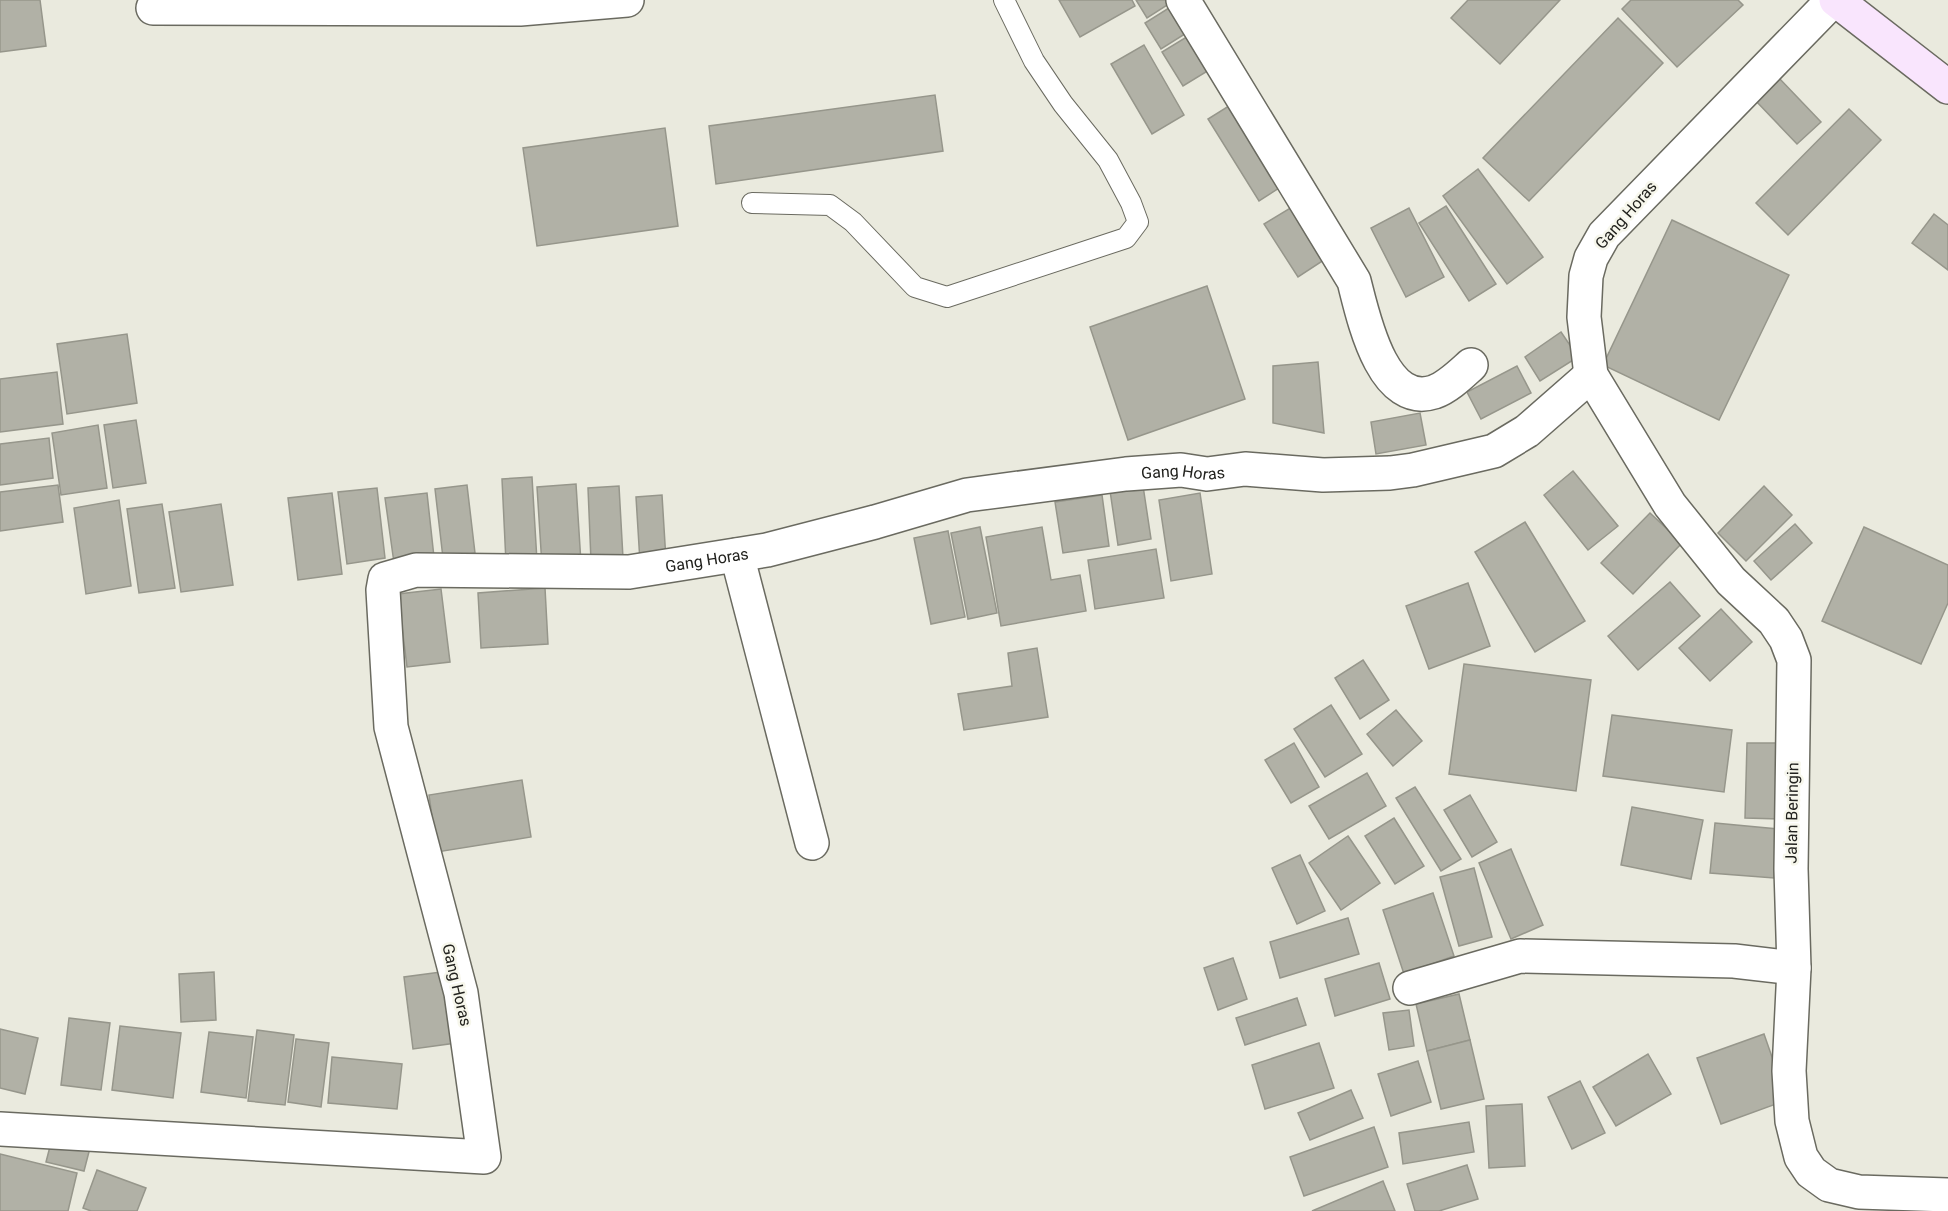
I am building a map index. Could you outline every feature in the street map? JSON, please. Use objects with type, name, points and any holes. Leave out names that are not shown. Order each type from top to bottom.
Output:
[{"type":"main road","points":[[1835,0],[1948,87]]},
{"type":"street","points":[[153,8],[520,9],[627,0]]},
{"type":"street","points":[[1183,0],[1354,281],[1365,326],[1380,360],[1396,384],[1414,394],[1434,392],[1457,378],[1471,365]]},
{"type":"street","name":"Gang Horas","points":[[0,1129],[484,1157],[461,993],[390,727],[383,590],[385,579],[416,570],[629,572],[766,550],[865,525],[967,495],[1126,474],[1181,470],[1207,474],[1245,469],[1323,475],[1390,473],[1442,465],[1494,451],[1527,431],[1591,375],[1584,317],[1586,276],[1591,258],[1604,235],[1835,0]]},
{"type":"street","name":"Jalan Beringin","points":[[1591,375],[1670,505],[1731,581],[1774,621],[1790,648],[1794,660],[1791,869],[1794,968],[1789,1071],[1792,1121],[1801,1157],[1811,1172],[1829,1185],[1859,1192],[1948,1195]]},
{"type":"street","points":[[737,555],[812,843]]},
{"type":"street","points":[[1410,988],[1520,956],[1734,961],[1794,968]]},
{"type":"lane","points":[[752,203],[830,205],[853,222],[915,286],[947,297],[1126,238],[1138,222],[1131,203],[1108,160],[1063,104],[1034,61],[1004,0]]},
{"type":"building","points":[[0,0],[40,0],[46,46],[0,52]]},
{"type":"building","points":[[1059,0],[1132,0],[1135,6],[1080,37]]},
{"type":"building","points":[[1136,0],[1175,0],[1147,18]]},
{"type":"building","points":[[1468,0],[1560,0],[1500,64],[1451,18]]},
{"type":"building","points":[[1631,0],[1738,0],[1743,5],[1677,67],[1622,9]]},
{"type":"building","points":[[1180,1],[1196,27],[1161,49],[1145,23]]},
{"type":"building","points":[[1618,18],[1663,63],[1529,201],[1483,158]]},
{"type":"building","points":[[1198,30],[1219,64],[1183,86],[1162,52]]},
{"type":"building","points":[[1144,45],[1184,115],[1152,134],[1111,64]]},
{"type":"building","points":[[1778,77],[1821,122],[1797,144],[1755,100]]},
{"type":"building","points":[[935,95],[943,151],[716,184],[709,126]]},
{"type":"building","points":[[1240,99],[1290,181],[1259,201],[1208,119]]},
{"type":"building","points":[[1849,109],[1881,140],[1788,235],[1756,203]]},
{"type":"building","points":[[665,128],[678,226],[537,246],[523,148]]},
{"type":"building","points":[[1478,169],[1543,257],[1507,284],[1443,196]]},
{"type":"building","points":[[1297,204],[1330,256],[1298,277],[1264,224]]},
{"type":"building","points":[[1446,206],[1496,284],[1469,301],[1419,223]]},
{"type":"building","points":[[1409,208],[1444,277],[1406,297],[1371,228]]},
{"type":"building","points":[[1934,214],[1948,225],[1948,270],[1912,243]]},
{"type":"building","points":[[1672,220],[1789,275],[1719,420],[1603,365]]},
{"type":"building","points":[[1207,286],[1245,399],[1128,440],[1090,327]]},
{"type":"building","points":[[1561,332],[1578,357],[1540,381],[1525,357]]},
{"type":"building","points":[[127,334],[137,403],[67,414],[57,344]]},
{"type":"building","points":[[1318,362],[1324,433],[1273,423],[1273,366]]},
{"type":"building","points":[[1517,366],[1531,393],[1481,419],[1467,392]]},
{"type":"building","points":[[57,372],[63,424],[0,432],[0,379]]},
{"type":"building","points":[[1420,413],[1426,445],[1376,454],[1371,422]]},
{"type":"building","points":[[136,420],[146,483],[113,488],[104,425]]},
{"type":"building","points":[[98,425],[107,488],[61,495],[52,433]]},
{"type":"building","points":[[49,438],[53,478],[0,485],[0,444]]},
{"type":"building","points":[[1573,471],[1618,526],[1588,550],[1544,495]]},
{"type":"building","points":[[532,477],[537,561],[506,563],[502,479]]},
{"type":"building","points":[[1142,479],[1151,539],[1118,545],[1109,484]]},
{"type":"building","points":[[576,484],[581,563],[542,566],[537,487]]},
{"type":"building","points":[[58,485],[63,522],[0,531],[0,492]]},
{"type":"building","points":[[467,485],[475,553],[443,558],[435,489]]},
{"type":"building","points":[[619,486],[623,558],[591,561],[588,488]]},
{"type":"building","points":[[1764,486],[1792,515],[1746,561],[1718,533]]},
{"type":"building","points":[[377,488],[385,558],[347,564],[338,492]]},
{"type":"building","points":[[332,493],[342,574],[298,580],[288,498]]},
{"type":"building","points":[[427,493],[434,557],[394,563],[385,498]]},
{"type":"building","points":[[1200,493],[1212,574],[1171,581],[1159,500]]},
{"type":"building","points":[[662,495],[666,560],[640,562],[636,497]]},
{"type":"building","points":[[1102,495],[1109,546],[1063,553],[1055,502]]},
{"type":"building","points":[[119,500],[131,586],[86,594],[74,508]]},
{"type":"building","points":[[162,504],[175,588],[139,593],[127,509]]},
{"type":"building","points":[[221,504],[233,585],[181,592],[169,512]]},
{"type":"building","points":[[1650,513],[1682,543],[1633,594],[1601,563]]},
{"type":"building","points":[[1525,522],[1585,621],[1535,652],[1475,552]]},
{"type":"building","points":[[1795,524],[1812,543],[1771,580],[1754,561]]},
{"type":"building","points":[[980,527],[997,613],[968,619],[951,533]]},
{"type":"building","points":[[1042,527],[1051,580],[1080,575],[1086,611],[1001,626],[986,537]]},
{"type":"building","points":[[1864,527],[1948,565],[1948,603],[1921,664],[1822,621]]},
{"type":"building","points":[[948,531],[965,617],[931,624],[914,538]]},
{"type":"building","points":[[1156,549],[1164,598],[1095,609],[1088,560]]},
{"type":"building","points":[[1670,582],[1700,616],[1638,670],[1608,636]]},
{"type":"building","points":[[1468,583],[1490,646],[1429,669],[1406,606]]},
{"type":"building","points":[[545,588],[548,644],[481,648],[478,593]]},
{"type":"building","points":[[441,589],[450,662],[407,667],[398,594]]},
{"type":"building","points":[[1721,609],[1752,642],[1710,681],[1679,648]]},
{"type":"building","points":[[1037,648],[1048,717],[964,730],[958,694],[1012,686],[1008,653]]},
{"type":"building","points":[[1363,660],[1389,700],[1360,719],[1335,678]]},
{"type":"building","points":[[1464,664],[1591,680],[1576,791],[1449,774]]},
{"type":"building","points":[[1331,705],[1362,754],[1325,777],[1294,729]]},
{"type":"building","points":[[1396,710],[1422,741],[1393,766],[1367,734]]},
{"type":"building","points":[[1612,715],[1732,730],[1724,792],[1603,776]]},
{"type":"building","points":[[1294,743],[1319,787],[1291,803],[1265,760]]},
{"type":"building","points":[[1747,743],[1784,743],[1782,819],[1745,818]]},
{"type":"building","points":[[1367,773],[1386,806],[1329,839],[1309,806]]},
{"type":"building","points":[[522,780],[531,837],[437,852],[429,795]]},
{"type":"building","points":[[1415,787],[1461,859],[1441,871],[1396,798]]},
{"type":"building","points":[[1470,795],[1497,842],[1472,857],[1444,810]]},
{"type":"building","points":[[1632,807],[1703,820],[1691,879],[1621,865]]},
{"type":"building","points":[[1394,818],[1424,866],[1395,884],[1365,836]]},
{"type":"building","points":[[1715,823],[1778,829],[1774,878],[1710,873]]},
{"type":"building","points":[[1348,836],[1380,883],[1341,910],[1309,863]]},
{"type":"building","points":[[1511,849],[1543,925],[1511,939],[1479,863]]},
{"type":"building","points":[[1300,855],[1325,911],[1297,924],[1272,868]]},
{"type":"building","points":[[1474,868],[1492,937],[1459,946],[1440,877]]},
{"type":"building","points":[[1433,893],[1454,956],[1404,974],[1383,910]]},
{"type":"building","points":[[1348,918],[1359,954],[1280,978],[1270,942]]},
{"type":"building","points":[[1233,958],[1247,999],[1218,1010],[1204,968]]},
{"type":"building","points":[[1379,963],[1390,999],[1335,1016],[1325,979]]},
{"type":"building","points":[[448,971],[456,1043],[413,1049],[404,977]]},
{"type":"building","points":[[214,972],[216,1020],[181,1022],[179,974]]},
{"type":"building","points":[[1459,994],[1470,1040],[1427,1051],[1416,1004]]},
{"type":"building","points":[[1297,998],[1306,1025],[1245,1045],[1236,1018]]},
{"type":"building","points":[[1409,1010],[1414,1046],[1389,1050],[1383,1013]]},
{"type":"building","points":[[69,1018],[110,1023],[101,1090],[61,1085]]},
{"type":"building","points":[[120,1026],[181,1033],[173,1098],[112,1090]]},
{"type":"building","points":[[0,1029],[38,1038],[25,1094],[0,1088]]},
{"type":"building","points":[[257,1030],[294,1035],[285,1105],[248,1101]]},
{"type":"building","points":[[209,1032],[253,1037],[246,1098],[201,1092]]},
{"type":"building","points":[[1764,1034],[1787,1100],[1721,1124],[1697,1058]]},
{"type":"building","points":[[296,1039],[329,1043],[321,1107],[288,1102]]},
{"type":"building","points":[[1470,1040],[1484,1099],[1441,1109],[1427,1051]]},
{"type":"building","points":[[1319,1043],[1334,1088],[1265,1109],[1252,1065]]},
{"type":"building","points":[[1648,1054],[1671,1094],[1616,1126],[1593,1087]]},
{"type":"building","points":[[332,1057],[402,1064],[397,1109],[328,1103]]},
{"type":"building","points":[[1418,1061],[1431,1102],[1391,1116],[1378,1074]]},
{"type":"building","points":[[1580,1081],[1605,1133],[1572,1149],[1548,1097]]},
{"type":"building","points":[[1351,1090],[1363,1118],[1310,1140],[1298,1113]]},
{"type":"building","points":[[1522,1104],[1525,1166],[1489,1168],[1486,1106]]},
{"type":"building","points":[[1469,1122],[1474,1152],[1403,1164],[1399,1133]]},
{"type":"building","points":[[1374,1127],[1388,1167],[1304,1196],[1290,1157]]},
{"type":"building","points":[[53,1135],[91,1144],[84,1171],[46,1162]]},
{"type":"building","points":[[0,1154],[77,1173],[68,1211],[0,1211]]},
{"type":"building","points":[[1467,1165],[1478,1199],[1439,1211],[1415,1211],[1407,1184]]},
{"type":"building","points":[[97,1170],[146,1188],[137,1211],[91,1211],[83,1208]]},
{"type":"building","points":[[1383,1181],[1395,1211],[1312,1211]]}]
